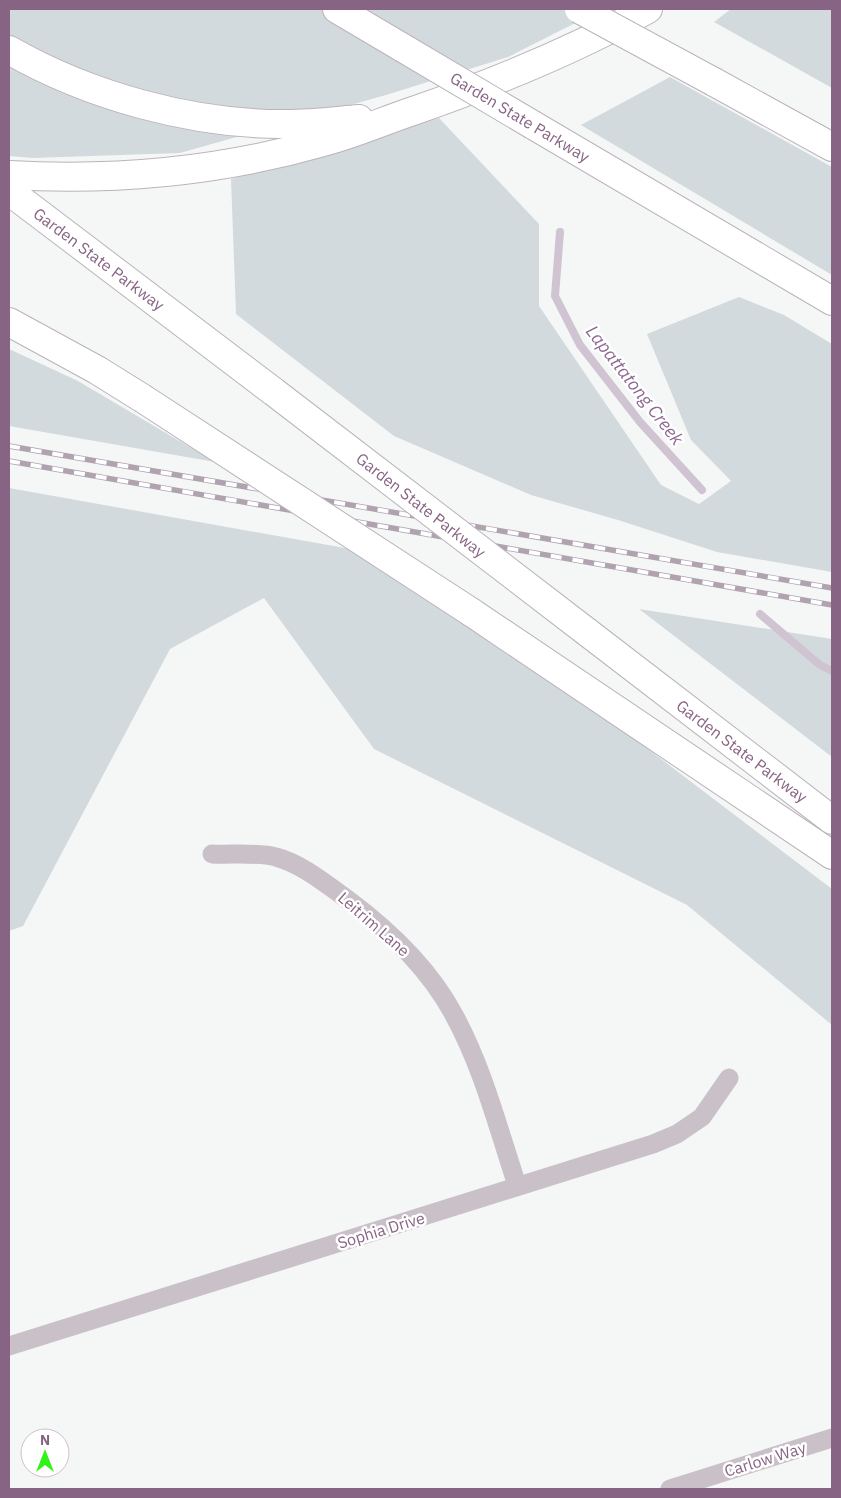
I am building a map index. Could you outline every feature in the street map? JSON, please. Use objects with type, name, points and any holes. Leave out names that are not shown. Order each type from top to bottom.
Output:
[{"type":"highway","name":"Garden State Parkway","points":[[337,9],[832,301]]},
{"type":"highway","points":[[580,9],[832,147]]},
{"type":"highway","points":[[9,175],[90,176],[168,171],[208,166],[308,146],[514,74],[567,51],[648,9]]},
{"type":"highway","points":[[9,50],[60,76],[95,90],[172,111],[212,118],[286,124],[401,115]]},
{"type":"highway","name":"Garden State Parkway","points":[[9,191],[832,820]]},
{"type":"highway","points":[[9,322],[89,365],[142,398],[471,612],[832,855]]},
{"type":"street","name":"Leitrim Lane","points":[[212,854],[275,856],[299,866],[364,912],[412,957],[440,992],[464,1036],[482,1079],[517,1185]]},
{"type":"street","name":"Sophia Drive","points":[[9,1346],[452,1208],[517,1185],[653,1144],[677,1134],[702,1118],[729,1078]]},
{"type":"street","name":"Carlow Way","points":[[670,1489],[832,1438]]},
{"type":"shaded area","points":[[9,9],[603,9],[508,57],[386,95],[180,153],[33,158],[9,156]]},
{"type":"shaded area","points":[[731,9],[832,9],[832,88],[714,22]]},
{"type":"shaded area","points":[[670,77],[832,167],[832,275],[581,125]]},
{"type":"shaded area","points":[[439,118],[539,224],[539,306],[661,485],[699,504],[731,481],[691,440],[647,334],[739,297],[784,315],[832,344],[832,572],[717,552],[618,520],[531,495],[394,436],[236,314],[231,179]]},
{"type":"shaded area","points":[[9,349],[78,381],[215,462],[9,426]]},
{"type":"shaded area","points":[[9,488],[356,550],[460,606],[832,889],[832,1025],[687,905],[374,749],[264,598],[170,649],[23,926],[9,931]]},
{"type":"shaded area","points":[[639,609],[832,639],[832,757]]},
{"type":"waterway","name":"Lapattatong Creek","points":[[560,232],[555,296],[580,345],[640,422],[702,490]]},
{"type":"waterway","name":"Lapattatong Creek","points":[[760,614],[820,665],[832,671]]},
{"type":"railway","points":[[9,446],[832,588]]},
{"type":"railway","points":[[9,461],[832,605]]}]
